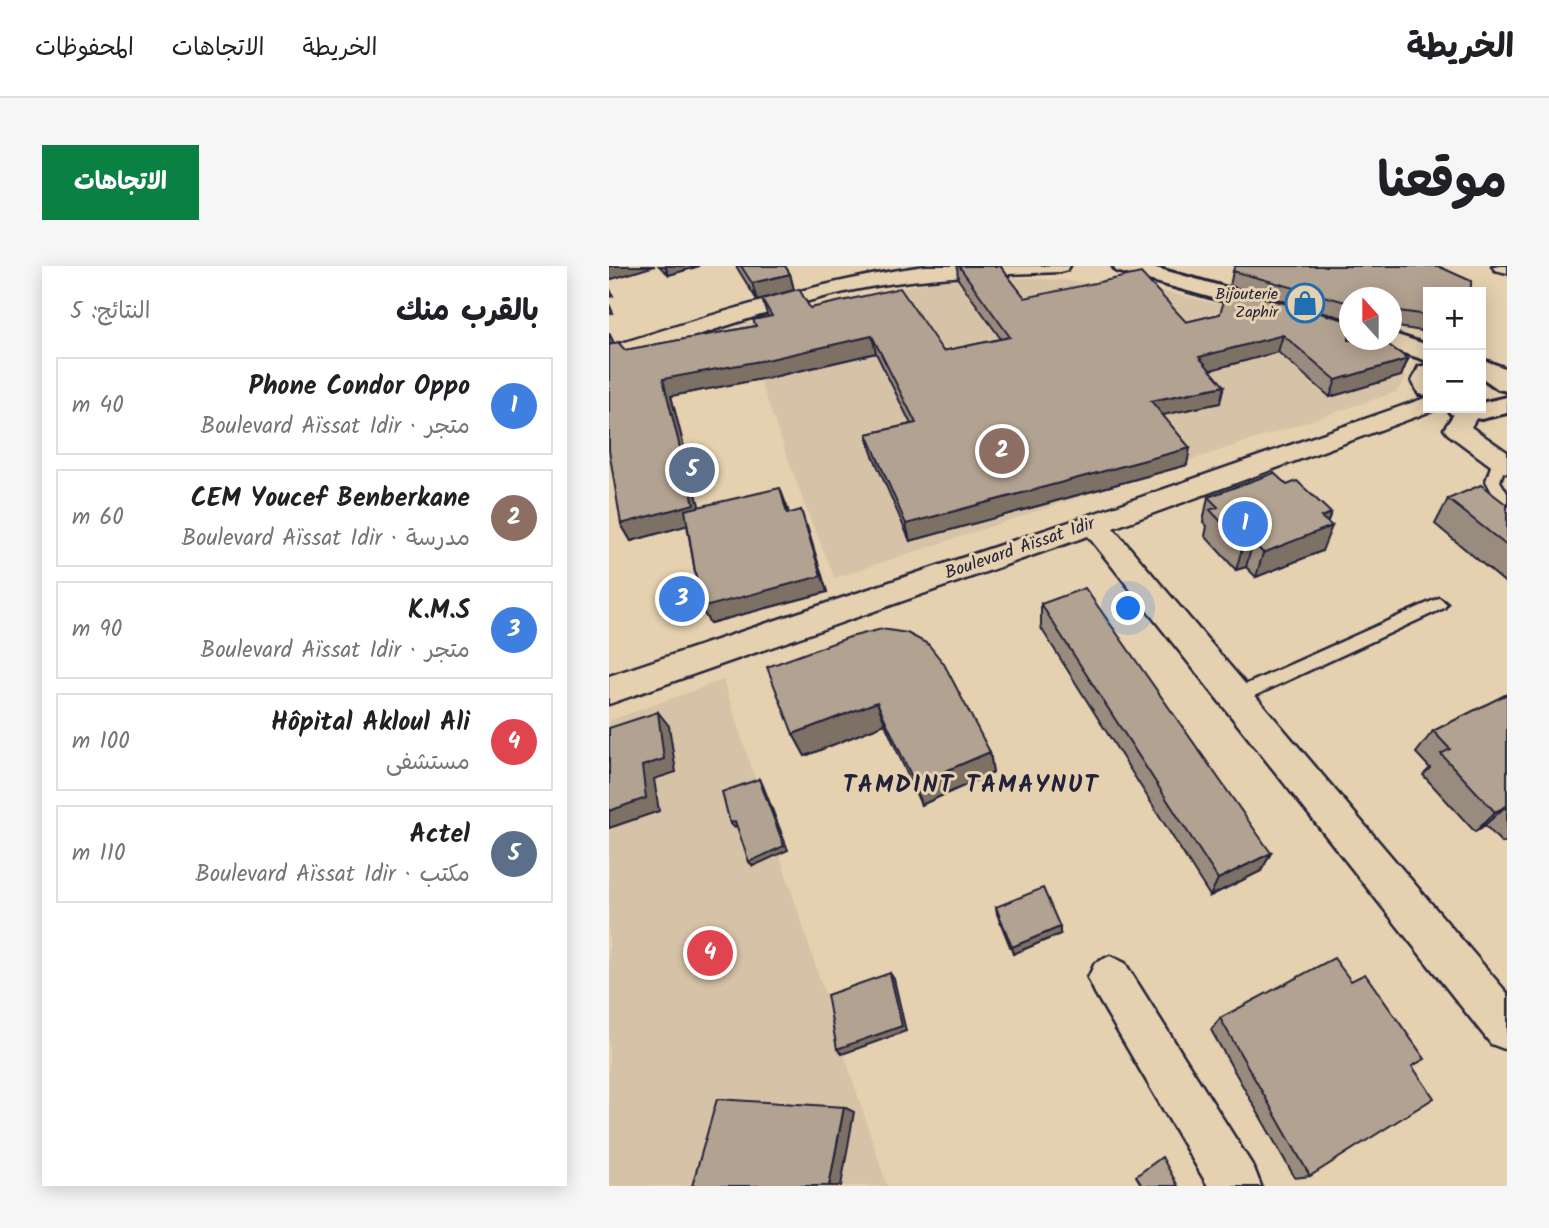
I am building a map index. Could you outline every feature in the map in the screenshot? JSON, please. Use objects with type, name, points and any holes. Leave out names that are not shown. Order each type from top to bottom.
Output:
[{"type":"street","points":[[609,354],[800,296],[856,284],[933,271],[1060,266]]},
{"type":"street","points":[[1124,266],[1339,326]]},
{"type":"street","points":[[1501,266],[1507,267]]},
{"type":"street","points":[[1402,344],[1423,350]]},
{"type":"street","points":[[1486,370],[1507,383]]},
{"type":"street","points":[[1486,410],[1495,410],[1507,405]]},
{"type":"street","name":"Boulevard Aïssat Idir","points":[[609,690],[1094,524],[1423,406]]},
{"type":"street","points":[[1463,413],[1457,429],[1503,463]]},
{"type":"street","points":[[1094,524],[1507,1028]]},
{"type":"street","points":[[1110,978],[1236,1186]]},
{"type":"lane","points":[[1503,463],[1493,481],[1500,495],[1507,500]]},
{"type":"lane","points":[[1235,697],[1439,604]]},
{"type":"shaded area","points":[[1031,278],[1143,287],[1272,316],[1339,337],[1339,350],[1367,350],[1402,369],[1406,379],[1396,392],[835,578],[804,503],[740,326],[942,279]]},
{"type":"shaded area","points":[[723,680],[887,1186],[609,1186],[609,721]]},
{"type":"building","points":[[741,266],[785,266],[790,274],[752,283]]},
{"type":"building","points":[[959,266],[1000,266],[1025,298],[1141,273],[1186,322],[1220,314],[1228,288],[1339,318],[1339,350],[1396,350],[1408,359],[1336,380],[1283,335],[1199,357],[1224,386],[1151,401],[1190,448],[906,524],[867,434],[916,423],[872,336],[771,359],[663,379],[694,504],[621,524],[609,450],[609,345],[618,342],[625,350],[756,326],[753,320],[772,316],[762,299],[799,289],[810,308],[900,288],[943,351],[1010,337]]},
{"type":"building","points":[[1235,266],[1438,266],[1471,281],[1471,287],[1423,287],[1423,314],[1402,311],[1402,287],[1339,287],[1339,300],[1233,271]]},
{"type":"building","points":[[1274,473],[1287,485],[1297,481],[1331,513],[1321,517],[1332,526],[1263,553],[1253,542],[1243,545],[1210,510],[1218,507],[1208,497]]},
{"type":"building","points":[[1481,485],[1507,505],[1507,546],[1448,499]]},
{"type":"building","points":[[780,488],[787,514],[801,510],[821,576],[701,608],[685,510]]},
{"type":"building","points":[[1085,588],[1271,853],[1218,879],[1041,604]]},
{"type":"building","points":[[882,629],[907,633],[928,644],[944,664],[990,752],[915,784],[877,702],[793,734],[767,667],[850,637]]},
{"type":"building","points":[[1507,694],[1507,806],[1495,812],[1441,754],[1450,749],[1433,731]]},
{"type":"building","points":[[658,712],[664,759],[642,766],[646,798],[609,811],[609,728]]},
{"type":"building","points":[[759,779],[784,846],[749,862],[735,821],[730,823],[722,792]]},
{"type":"building","points":[[1043,888],[1060,927],[1012,947],[996,907]]},
{"type":"building","points":[[1334,958],[1351,981],[1365,974],[1425,1059],[1412,1066],[1434,1098],[1310,1176],[1220,1018]]},
{"type":"building","points":[[890,973],[902,1026],[837,1049],[827,995]]},
{"type":"building","points":[[717,1099],[844,1107],[829,1186],[692,1186]]},
{"type":"building","points":[[1162,1157],[1178,1186],[1142,1186],[1136,1176]]},
{"type":"place","name":"Bijouterie Zaphir","points":[[1305,303]]},
{"type":"place","name":"CEM Youcef Benberkane","points":[[1002,451]]},
{"type":"place","name":"Actel","points":[[692,470]]},
{"type":"place","name":"Phone Condor Oppo","points":[[1245,524]]},
{"type":"place","name":"K.M.S","points":[[682,599]]},
{"type":"place","name":"Hôpital Akloul Ali","points":[[710,953]]},
{"type":"district","name":"TAMDINT TAMAYNUT","points":[[971,785]]}]
